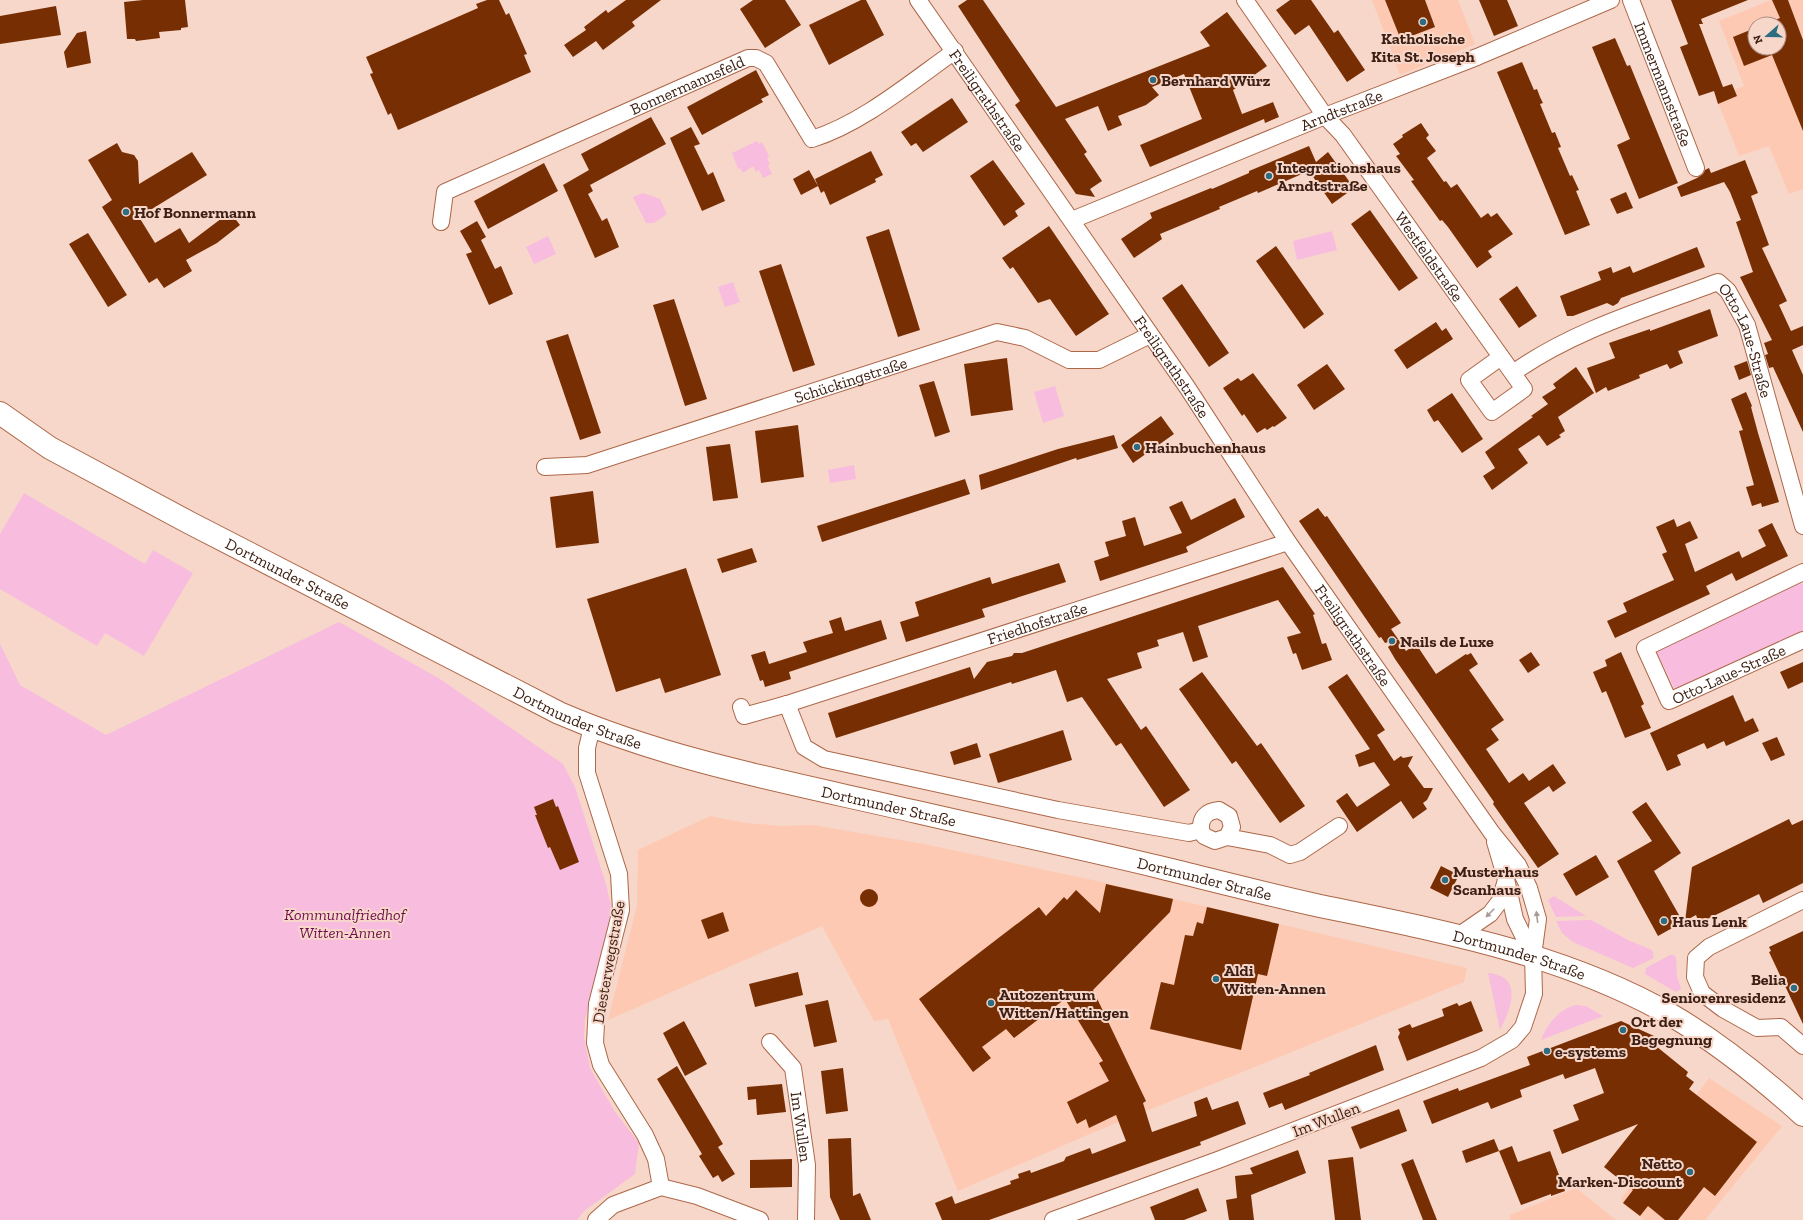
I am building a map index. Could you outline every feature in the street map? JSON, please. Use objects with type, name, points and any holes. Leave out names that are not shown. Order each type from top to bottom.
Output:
[{"type":"main road","name":"Dortmunder Straße","points":[[0,413],[50,448],[190,523],[553,710],[592,727],[652,748],[757,774],[1311,904],[1458,936],[1533,956],[1623,990],[1674,1017],[1718,1045],[1776,1090],[1803,1115]]},
{"type":"street","name":"Freiligrathstraße","points":[[918,0],[1072,220],[1288,542],[1492,833],[1518,866],[1529,888],[1538,919],[1533,956]]},
{"type":"street","name":"Westfeldstraße","points":[[1245,0],[1325,116],[1343,135],[1500,357]]},
{"type":"street","name":"Arndtstraße","points":[[1072,220],[1325,116],[1477,57],[1611,0]]},
{"type":"street","name":"Immermannstraße","points":[[1631,0],[1696,168]]},
{"type":"street","name":"Bonnermannsfeld","points":[[441,222],[445,192],[748,58],[756,58],[766,63],[812,139],[842,127],[884,101],[955,51]]},
{"type":"street","name":"Otto-Laue-Straße","points":[[1513,373],[1529,362],[1602,325],[1718,282],[1728,291],[1747,325],[1803,526]]},
{"type":"street","name":"Schückingstraße","points":[[545,467],[587,465],[997,332],[1025,338],[1069,360],[1099,360],[1150,335]]},
{"type":"street","points":[[1500,357],[1524,389],[1492,412],[1469,380],[1500,357]]},
{"type":"street","name":"Friedhofstraße","points":[[741,707],[744,716],[787,704],[1288,542]]},
{"type":"street","name":"Otto-Laue-Straße","points":[[1803,572],[1645,648],[1669,701],[1803,640]]},
{"type":"street","points":[[787,704],[804,747],[824,759],[1058,810],[1188,833],[1201,830]]},
{"type":"street","name":"Diesterwegstraße","points":[[592,727],[587,748],[587,773],[619,874],[621,910],[597,1004],[595,1043],[601,1066],[644,1135],[656,1159],[661,1187]]},
{"type":"street","points":[[1227,837],[1230,833],[1231,821],[1224,812],[1219,810],[1207,813],[1203,818],[1201,830],[1209,840],[1215,841],[1227,837],[1270,845],[1290,855],[1300,852],[1339,826]]},
{"type":"street","name":"Freiligrathstraße","points":[[1492,833],[1506,879],[1515,919],[1533,956]]},
{"type":"street","points":[[1458,936],[1490,914],[1500,901],[1506,879]]},
{"type":"street","points":[[1803,900],[1709,947],[1696,958],[1695,977],[1702,993],[1722,1009],[1757,1028],[1781,1027],[1803,1046]]},
{"type":"street","name":"Im Wullen","points":[[1053,1220],[1218,1160],[1481,1058],[1512,1040],[1523,1028],[1534,994],[1533,956]]},
{"type":"street","name":"Im Wullen","points":[[770,1042],[793,1068],[807,1165],[806,1220]]},
{"type":"street","points":[[596,1220],[613,1205],[661,1187],[697,1196],[760,1220]]},
{"type":"shaded area","name":"Katholische Kita St. Joseph","points":[[1372,0],[1458,0],[1475,44],[1400,75]]},
{"type":"shaded area","points":[[1771,0],[1803,0],[1803,189],[1789,194],[1769,146],[1739,156],[1716,97],[1744,86],[1719,21]]},
{"type":"shaded area","points":[[710,816],[746,823],[783,826],[813,825],[924,844],[1097,881],[1467,968],[1464,982],[1092,1133],[958,1191],[888,1019],[874,1021],[822,926],[608,1020],[637,905],[638,850]]},
{"type":"shaded area","name":"Netto Marken-Discount","points":[[1709,1078],[1782,1126],[1705,1220],[1644,1220],[1623,1204],[1621,1199]]},
{"type":"shaded area","points":[[1576,1188],[1616,1220],[1510,1220],[1510,1215]]},
{"type":"green space","points":[[757,141],[759,144],[762,142],[769,156],[767,158],[770,164],[768,166],[772,174],[763,178],[759,170],[756,172],[753,166],[743,173],[740,168],[738,169],[732,153]]},
{"type":"green space","points":[[643,193],[660,199],[667,214],[654,223],[646,223],[633,197]]},
{"type":"green space","points":[[1332,231],[1337,250],[1297,260],[1293,241]]},
{"type":"green space","points":[[548,236],[556,254],[534,264],[526,247]]},
{"type":"green space","points":[[733,282],[740,302],[725,307],[718,287]]},
{"type":"green space","points":[[1055,386],[1064,416],[1043,423],[1034,392]]},
{"type":"green space","points":[[854,465],[856,479],[830,483],[828,470]]},
{"type":"green space","points":[[24,493],[145,564],[153,550],[193,573],[144,656],[105,633],[97,646],[0,589],[0,534]]},
{"type":"green space","points":[[1796,582],[1803,584],[1803,635],[1683,691],[1674,688],[1657,653],[1663,644]]},
{"type":"green space","name":"Kommunalfriedhof Witten-Annen","points":[[339,622],[440,679],[563,764],[575,787],[606,884],[611,906],[608,934],[585,1019],[584,1037],[590,1068],[615,1112],[639,1143],[635,1174],[584,1211],[577,1220],[0,1220],[0,644],[20,685],[106,735]]},
{"type":"green space","points":[[1554,896],[1586,916],[1556,917],[1548,900]]},
{"type":"green space","points":[[1591,920],[1628,940],[1652,950],[1654,958],[1633,968],[1573,942],[1562,933],[1556,921]]},
{"type":"green space","points":[[1670,955],[1674,955],[1676,958],[1677,976],[1681,989],[1676,992],[1645,974],[1646,968]]},
{"type":"green space","points":[[1488,973],[1499,975],[1507,980],[1511,987],[1511,1004],[1500,1030]]},
{"type":"green space","points":[[1576,1005],[1586,1006],[1603,1016],[1541,1040],[1554,1018],[1564,1010]]},
{"type":"building","points":[[143,0],[185,0],[188,27],[181,28],[181,30],[159,32],[160,38],[136,41],[135,39],[127,39],[124,2]]},
{"type":"building","points":[[487,0],[499,0],[506,15],[509,13],[527,54],[524,55],[531,72],[398,130],[391,113],[388,115],[370,74],[373,73],[366,57],[478,8],[476,4]]},
{"type":"building","points":[[626,0],[661,0],[632,22],[635,26],[603,50],[596,41],[573,57],[564,45],[586,30],[584,27],[606,10],[608,13]]},
{"type":"building","points":[[753,0],[785,0],[801,25],[765,48],[740,9]]},
{"type":"building","points":[[861,0],[866,0],[884,35],[829,65],[809,25]]},
{"type":"building","points":[[967,0],[983,0],[1056,107],[1210,46],[1200,32],[1227,12],[1267,66],[1233,90],[1242,114],[1273,102],[1279,117],[1265,123],[1264,119],[1150,167],[1140,145],[1202,119],[1184,74],[1152,87],[1159,95],[1146,105],[1118,116],[1122,125],[1108,131],[1098,106],[1065,119],[1087,152],[1084,154],[1102,181],[1090,189],[1095,197],[1076,194],[1015,105],[1020,101],[958,6]]},
{"type":"building","points":[[1290,0],[1311,0],[1334,33],[1338,30],[1365,70],[1347,82],[1309,25],[1295,35],[1276,10]]},
{"type":"building","points":[[1385,0],[1425,0],[1435,27],[1401,40]]},
{"type":"building","points":[[1479,0],[1507,0],[1518,26],[1494,36]]},
{"type":"building","points":[[1671,0],[1748,0],[1701,19],[1703,24],[1699,24],[1723,87],[1732,84],[1737,96],[1718,104],[1714,91],[1699,96],[1680,47],[1688,44]]},
{"type":"building","points":[[1772,0],[1788,0],[1803,40],[1803,131],[1772,56],[1787,56],[1787,16],[1779,16]]},
{"type":"building","points":[[56,6],[61,35],[0,44],[0,16]]},
{"type":"building","points":[[86,31],[91,63],[67,68],[64,52],[77,33]]},
{"type":"building","points":[[1747,31],[1747,56],[1769,56],[1744,66],[1733,37]]},
{"type":"building","points":[[1615,38],[1627,66],[1630,65],[1678,183],[1639,199],[1617,145],[1630,139],[1592,47]]},
{"type":"building","points":[[1522,62],[1534,90],[1537,89],[1543,103],[1540,104],[1552,133],[1555,132],[1561,147],[1558,148],[1570,176],[1572,175],[1579,190],[1576,191],[1590,225],[1565,235],[1497,72]]},
{"type":"building","points":[[756,70],[769,95],[761,99],[763,102],[702,135],[687,107]]},
{"type":"building","points":[[952,98],[968,122],[923,152],[916,143],[911,146],[901,132]]},
{"type":"building","points":[[651,117],[666,144],[590,185],[593,191],[588,194],[602,221],[607,218],[619,247],[595,258],[563,185],[589,170],[581,154]]},
{"type":"building","points":[[1421,123],[1429,135],[1426,138],[1436,151],[1427,158],[1444,182],[1446,181],[1451,188],[1457,184],[1481,218],[1488,213],[1491,217],[1497,213],[1513,234],[1488,251],[1492,257],[1477,268],[1448,227],[1442,220],[1440,221],[1411,181],[1414,180],[1396,156],[1400,154],[1393,144],[1403,137],[1402,135]]},
{"type":"building","points":[[691,127],[700,144],[694,146],[708,175],[713,172],[725,201],[702,211],[670,138]]},
{"type":"building","points":[[117,143],[122,152],[134,155],[138,161],[139,184],[192,152],[207,175],[139,217],[155,243],[180,228],[189,243],[230,212],[240,225],[217,243],[186,260],[192,271],[164,288],[157,278],[149,283],[102,207],[112,200],[88,160]]},
{"type":"building","points":[[1309,146],[1316,162],[1328,152],[1354,188],[1332,204],[1309,171],[1258,193],[1257,191],[1219,207],[1220,209],[1160,234],[1162,239],[1134,258],[1121,239],[1152,218],[1150,213],[1211,188],[1212,189],[1249,173],[1249,171]]},
{"type":"building","points":[[871,151],[883,175],[875,179],[876,182],[830,205],[824,191],[821,193],[815,179]]},
{"type":"building","points":[[993,160],[1025,204],[1015,211],[1018,216],[1004,226],[970,176]]},
{"type":"building","points":[[1745,160],[1758,193],[1751,196],[1769,245],[1762,248],[1787,301],[1779,305],[1791,331],[1803,326],[1803,345],[1792,350],[1803,375],[1803,432],[1773,367],[1769,368],[1765,355],[1768,354],[1764,343],[1772,340],[1740,277],[1753,272],[1736,222],[1741,220],[1730,192],[1724,182],[1681,197],[1677,187],[1697,178],[1709,168],[1711,173]]},
{"type":"building","points":[[544,163],[558,191],[488,229],[474,201]]},
{"type":"building","points":[[809,170],[818,186],[801,195],[793,179]]},
{"type":"building","points":[[1626,192],[1633,208],[1617,214],[1610,199]]},
{"type":"building","points":[[1370,210],[1418,278],[1399,291],[1351,224]]},
{"type":"building","points":[[477,221],[486,237],[481,240],[495,269],[501,266],[513,294],[489,305],[466,254],[472,252],[460,231]]},
{"type":"building","points":[[1049,226],[1109,314],[1076,336],[1050,299],[1038,303],[1013,267],[1010,269],[1002,258]]},
{"type":"building","points":[[889,229],[920,330],[898,337],[866,237]]},
{"type":"building","points":[[88,233],[127,295],[108,307],[69,244]]},
{"type":"building","points":[[1276,246],[1324,314],[1304,329],[1256,261]]},
{"type":"building","points":[[1697,247],[1705,267],[1621,298],[1618,303],[1613,306],[1607,303],[1573,316],[1567,316],[1560,296],[1601,280],[1598,272],[1611,267],[1613,273],[1630,266],[1633,273]]},
{"type":"building","points":[[781,264],[815,365],[793,372],[759,271]]},
{"type":"building","points":[[1182,284],[1229,353],[1209,367],[1162,298]]},
{"type":"building","points":[[1517,286],[1537,316],[1519,328],[1499,299]]},
{"type":"building","points":[[674,299],[707,399],[685,406],[653,305]]},
{"type":"building","points":[[1710,309],[1718,336],[1678,351],[1683,363],[1670,369],[1667,364],[1639,375],[1640,378],[1608,391],[1606,387],[1596,393],[1587,368],[1615,358],[1609,343],[1650,329],[1650,331]]},
{"type":"building","points":[[1436,322],[1442,331],[1446,328],[1453,339],[1407,369],[1394,350]]},
{"type":"building","points":[[568,334],[601,433],[580,440],[546,341]]},
{"type":"building","points":[[1007,358],[1013,410],[971,416],[964,364]]},
{"type":"building","points":[[1747,361],[1751,375],[1739,380],[1734,366]]},
{"type":"building","points":[[1327,364],[1345,389],[1314,410],[1297,385]]},
{"type":"building","points":[[1576,367],[1594,393],[1558,417],[1565,431],[1559,435],[1561,437],[1547,446],[1539,435],[1518,449],[1528,463],[1492,490],[1483,476],[1495,468],[1485,452],[1533,417],[1531,416],[1548,404],[1542,397],[1556,388],[1553,384]]},
{"type":"building","points":[[1253,373],[1287,418],[1274,427],[1273,426],[1267,430],[1265,428],[1257,433],[1244,414],[1242,416],[1223,388],[1238,378],[1241,381]]},
{"type":"building","points":[[934,381],[950,432],[935,437],[919,385]]},
{"type":"building","points":[[1746,392],[1752,406],[1758,433],[1779,502],[1762,507],[1761,503],[1752,506],[1746,487],[1754,485],[1739,431],[1743,430],[1731,399]]},
{"type":"building","points":[[1452,393],[1483,439],[1462,453],[1438,420],[1434,422],[1427,410]]},
{"type":"building","points":[[1161,416],[1174,434],[1133,463],[1121,445]]},
{"type":"building","points":[[798,425],[804,477],[761,483],[755,431]]},
{"type":"building","points":[[1114,435],[1118,448],[1077,460],[1076,458],[981,490],[979,475],[1058,449]]},
{"type":"building","points":[[730,444],[738,498],[713,501],[706,447]]},
{"type":"building","points":[[965,479],[970,494],[822,542],[817,526]]},
{"type":"building","points":[[593,491],[599,543],[556,548],[550,497]]},
{"type":"building","points":[[1235,498],[1245,517],[1186,547],[1188,552],[1100,581],[1094,561],[1109,556],[1105,542],[1126,536],[1122,521],[1135,517],[1144,546],[1182,533],[1169,507],[1182,501],[1191,520]]},
{"type":"building","points":[[1318,508],[1325,517],[1327,516],[1401,623],[1391,629],[1398,639],[1385,643],[1381,637],[1379,638],[1299,521]]},
{"type":"building","points":[[1674,519],[1677,527],[1690,521],[1698,538],[1685,544],[1695,572],[1739,551],[1742,558],[1766,546],[1758,530],[1772,523],[1788,556],[1736,581],[1732,573],[1706,586],[1710,594],[1615,638],[1607,621],[1627,612],[1623,603],[1674,580],[1662,554],[1667,552],[1656,527]]},
{"type":"building","points":[[752,548],[757,562],[722,573],[717,559]]},
{"type":"building","points":[[1059,563],[1066,582],[982,609],[985,617],[906,642],[900,622],[919,616],[915,602],[990,577],[992,584]]},
{"type":"building","points":[[1283,567],[1315,614],[1313,615],[1322,644],[1326,643],[1332,660],[1302,670],[1296,653],[1293,654],[1287,637],[1301,633],[1278,600],[1198,626],[1208,657],[1193,662],[1183,632],[1157,640],[1159,646],[1137,653],[1142,668],[1107,679],[1141,730],[1146,726],[1190,790],[1164,807],[1121,743],[1116,746],[1082,697],[1067,702],[1056,670],[1012,684],[1011,682],[836,738],[828,713],[970,667],[974,679],[987,662],[1012,656],[1014,653],[1022,653]]},
{"type":"building","points":[[686,568],[721,675],[665,693],[660,678],[616,692],[587,599]]},
{"type":"building","points":[[841,617],[845,631],[881,620],[887,639],[789,672],[791,679],[765,687],[763,680],[760,681],[751,655],[765,651],[769,664],[807,652],[803,642],[833,633],[829,621]]},
{"type":"building","points":[[1398,639],[1406,651],[1416,644],[1436,674],[1466,654],[1471,653],[1478,664],[1469,670],[1504,720],[1491,729],[1499,740],[1486,749],[1509,783],[1523,773],[1529,781],[1553,764],[1566,783],[1553,792],[1549,786],[1524,803],[1559,854],[1538,868],[1395,659],[1388,647]]},
{"type":"building","points":[[1531,652],[1540,665],[1528,673],[1519,660]]},
{"type":"building","points":[[1621,652],[1644,704],[1641,706],[1651,728],[1625,738],[1606,691],[1602,693],[1593,672],[1607,666],[1605,660]]},
{"type":"building","points":[[1803,662],[1803,682],[1788,689],[1780,672]]},
{"type":"building","points":[[1202,672],[1257,746],[1261,743],[1305,806],[1280,823],[1236,761],[1232,764],[1179,689]]},
{"type":"building","points":[[1347,674],[1385,730],[1377,735],[1394,761],[1401,756],[1403,758],[1413,756],[1408,766],[1424,788],[1433,788],[1427,800],[1423,803],[1427,809],[1413,819],[1401,801],[1357,832],[1336,801],[1347,793],[1357,807],[1390,785],[1374,762],[1359,767],[1355,755],[1370,749],[1328,687]]},
{"type":"building","points":[[1733,695],[1745,722],[1753,718],[1759,731],[1726,746],[1724,741],[1707,749],[1704,743],[1677,755],[1681,765],[1667,771],[1650,733]]},
{"type":"building","points":[[1063,730],[1072,760],[998,783],[989,754]]},
{"type":"building","points":[[1777,737],[1785,755],[1771,761],[1762,743]]},
{"type":"building","points":[[977,743],[981,757],[954,765],[950,752]]},
{"type":"building","points":[[553,799],[556,807],[558,806],[579,862],[560,870],[550,847],[548,848],[535,815],[537,815],[534,807]]},
{"type":"building","points":[[1646,802],[1681,853],[1654,871],[1683,922],[1658,936],[1617,861],[1652,841],[1632,812]]},
{"type":"building","points":[[1789,819],[1792,825],[1803,820],[1803,883],[1763,903],[1759,894],[1699,923],[1696,915],[1685,921],[1692,867]]},
{"type":"building","points":[[1596,855],[1609,877],[1576,896],[1563,874]]},
{"type":"building","name":"Musterhaus Scanhaus","points":[[1441,866],[1459,875],[1448,897],[1430,888]]},
{"type":"building","name":"Autozentrum Witten/Hattingen","points":[[1106,884],[1173,899],[1170,912],[1093,990],[1146,1101],[1143,1103],[1152,1132],[1197,1116],[1194,1102],[1207,1097],[1212,1110],[1238,1101],[1246,1124],[1200,1142],[1201,1145],[989,1220],[942,1220],[935,1203],[952,1196],[955,1204],[1011,1184],[1010,1181],[1019,1178],[1018,1174],[1030,1170],[1031,1173],[1064,1161],[1066,1157],[1090,1148],[1092,1154],[1126,1141],[1116,1115],[1089,1128],[1086,1119],[1077,1124],[1067,1102],[1109,1081],[1099,1063],[1103,1061],[1065,999],[1014,1038],[1006,1029],[982,1047],[991,1058],[973,1072],[919,999],[1039,907],[1046,916],[1064,897],[1067,900],[1076,890],[1100,913]]},
{"type":"building","points":[[865,889],[873,889],[878,894],[876,905],[873,907],[865,907],[860,902],[860,894]]},
{"type":"building","name":"Aldi Witten-Annen","points":[[1207,907],[1279,924],[1267,976],[1258,974],[1241,1050],[1150,1029],[1161,982],[1174,985],[1185,935],[1193,936],[1197,922],[1203,924]]},
{"type":"building","points":[[723,912],[729,931],[708,939],[701,920]]},
{"type":"building","name":"Belia Seniorenresidenz","points":[[1803,931],[1803,1024],[1769,952],[1771,951],[1769,947]]},
{"type":"building","points":[[798,972],[803,995],[755,1007],[749,984]]},
{"type":"building","points":[[828,1000],[837,1042],[814,1047],[805,1005]]},
{"type":"building","points":[[1471,1001],[1483,1031],[1407,1061],[1398,1037],[1400,1033],[1398,1029],[1410,1024],[1412,1028],[1444,1016],[1442,1009],[1457,1003],[1459,1006]]},
{"type":"building","points":[[684,1021],[707,1064],[685,1076],[663,1033]]},
{"type":"building","points":[[1621,1021],[1654,1036],[1651,1042],[1688,1072],[1686,1076],[1694,1082],[1689,1089],[1757,1142],[1715,1196],[1704,1187],[1678,1220],[1665,1220],[1648,1206],[1640,1216],[1623,1203],[1633,1190],[1604,1167],[1638,1124],[1562,1154],[1553,1130],[1579,1120],[1573,1105],[1604,1093],[1595,1068],[1565,1079],[1563,1074],[1520,1090],[1522,1097],[1491,1109],[1488,1102],[1432,1124],[1423,1101],[1458,1088],[1459,1091],[1530,1065],[1527,1057]]},
{"type":"building","points":[[1376,1045],[1384,1070],[1285,1110],[1282,1103],[1269,1108],[1263,1093],[1310,1075],[1309,1073]]},
{"type":"building","points":[[677,1066],[723,1144],[718,1147],[735,1174],[722,1182],[718,1175],[713,1178],[699,1156],[702,1154],[657,1079]]},
{"type":"building","points":[[843,1068],[848,1111],[826,1114],[821,1071]]},
{"type":"building","points":[[782,1084],[786,1112],[757,1115],[756,1099],[748,1100],[747,1087]]},
{"type":"building","points":[[1399,1109],[1407,1131],[1360,1149],[1351,1127]]},
{"type":"building","points":[[851,1138],[853,1196],[860,1193],[871,1220],[840,1220],[830,1197],[828,1139]]},
{"type":"building","points":[[1494,1139],[1499,1151],[1466,1163],[1462,1151]]},
{"type":"building","points":[[1512,1146],[1518,1162],[1550,1151],[1565,1191],[1551,1196],[1551,1194],[1521,1205],[1499,1151]]},
{"type":"building","points":[[1298,1150],[1306,1173],[1251,1195],[1254,1220],[1229,1220],[1226,1200],[1237,1198],[1235,1176],[1253,1174],[1250,1168]]},
{"type":"building","points":[[1353,1157],[1361,1220],[1335,1220],[1328,1160]]},
{"type":"building","points":[[792,1159],[792,1187],[750,1188],[750,1160]]},
{"type":"building","points":[[1413,1159],[1437,1220],[1423,1220],[1401,1164]]},
{"type":"building","points":[[1198,1188],[1207,1211],[1184,1220],[1155,1220],[1150,1207]]},
{"type":"place","name":"Katholische Kita St. Joseph","points":[[1423,22]]},
{"type":"place","name":"Bernhard Würz","points":[[1153,80]]},
{"type":"place","name":"Integrationshaus Arndtstraße","points":[[1269,176]]},
{"type":"place","name":"Hof Bonnermann","points":[[126,212]]},
{"type":"place","name":"Hainbuchenhaus","points":[[1137,447]]},
{"type":"place","name":"Nails de Luxe","points":[[1392,641]]},
{"type":"place","name":"Musterhaus Scanhaus","points":[[1445,880]]},
{"type":"place","name":"Haus Lenk","points":[[1664,921]]},
{"type":"place","name":"Aldi Witten-Annen","points":[[1216,979]]},
{"type":"place","name":"Belia Seniorenresidenz","points":[[1794,988]]},
{"type":"place","name":"Autozentrum Witten/Hattingen","points":[[991,1003]]},
{"type":"place","name":"Ort der Begegnung","points":[[1623,1030]]},
{"type":"place","name":"e-systems","points":[[1547,1051]]},
{"type":"place","name":"Netto Marken-Discount","points":[[1690,1172]]}]
